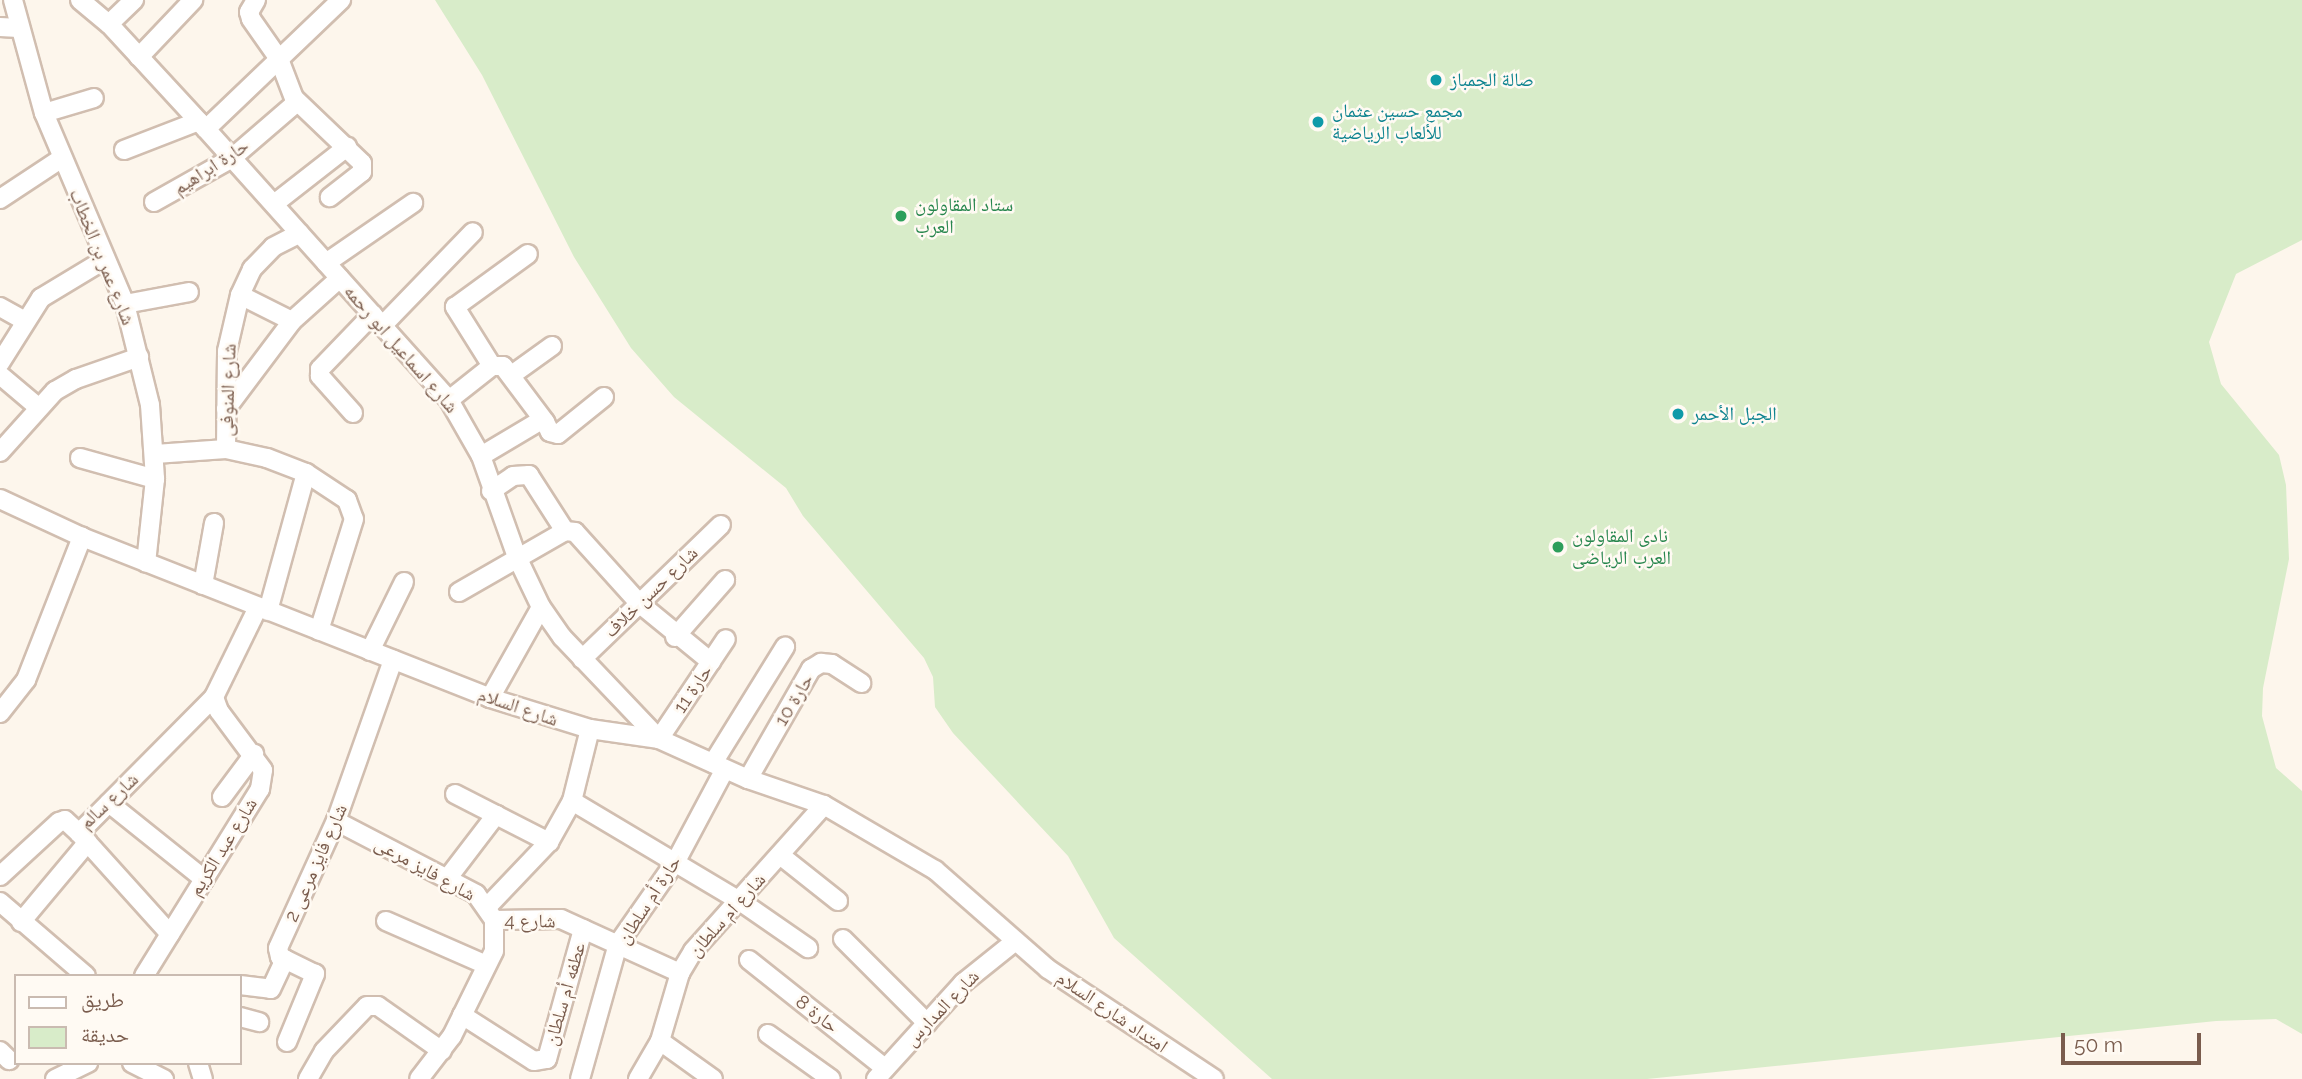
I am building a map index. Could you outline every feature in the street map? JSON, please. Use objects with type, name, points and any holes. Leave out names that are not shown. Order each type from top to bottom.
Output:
[{"type":"street","name":"شارع عمر بن الخطاب","points":[[13,0],[44,113],[104,260],[125,304],[139,357],[155,454],[155,480],[146,562]]},
{"type":"street","name":"شارع اسماعيل ابو رحمه","points":[[80,0],[109,24],[203,125],[449,400],[481,456],[491,491],[517,557],[541,607],[582,659],[659,739]]},
{"type":"street","points":[[109,24],[134,0]]},
{"type":"street","points":[[139,57],[192,0]]},
{"type":"street","points":[[256,0],[251,5],[251,19],[279,59],[298,102],[362,163],[362,172],[330,197]]},
{"type":"street","points":[[124,150],[203,125],[279,59],[341,0]]},
{"type":"street","points":[[0,27],[19,28]]},
{"type":"street","points":[[44,113],[94,98]]},
{"type":"street","name":"حارة ابراهيم","points":[[154,202],[232,158],[298,102]]},
{"type":"street","points":[[274,204],[346,147]]},
{"type":"street","points":[[0,199],[62,158]]},
{"type":"street","points":[[326,263],[413,203]]},
{"type":"street","points":[[353,413],[320,376],[320,369],[473,232]]},
{"type":"street","name":"شارع المنوفى","points":[[226,449],[227,351],[240,295],[253,268],[273,247],[300,233]]},
{"type":"street","points":[[492,366],[459,316],[456,302],[528,254]]},
{"type":"street","points":[[0,363],[25,321],[52,288],[104,260]]},
{"type":"street","points":[[226,409],[292,321],[340,278]]},
{"type":"street","points":[[125,304],[189,292]]},
{"type":"street","points":[[240,295],[292,321]]},
{"type":"street","points":[[0,307],[25,321]]},
{"type":"street","points":[[513,374],[552,346]]},
{"type":"street","points":[[0,452],[39,408],[76,379],[139,357]]},
{"type":"street","points":[[449,400],[492,366],[503,366],[513,374],[550,432],[558,434],[604,397]]},
{"type":"street","points":[[0,375],[39,408]]},
{"type":"street","points":[[481,456],[545,422]]},
{"type":"street","points":[[155,454],[226,449],[267,457],[306,473],[353,509],[319,631]]},
{"type":"street","points":[[80,458],[155,480]]},
{"type":"street","points":[[214,697],[263,609],[306,473]]},
{"type":"street","points":[[491,491],[513,476],[529,475],[565,531],[584,537],[639,603],[674,637],[711,662]]},
{"type":"street","name":"شارع السلام","points":[[0,499],[82,537],[490,698],[590,729],[659,739],[748,779],[824,805],[935,870],[1013,943]]},
{"type":"street","points":[[203,585],[214,523]]},
{"type":"street","name":"شارع حسن خلاف","points":[[582,659],[721,525]]},
{"type":"street","points":[[459,592],[565,531]]},
{"type":"street","points":[[0,713],[26,680],[82,537]]},
{"type":"street","points":[[674,637],[725,580]]},
{"type":"street","points":[[370,651],[404,582]]},
{"type":"street","points":[[490,698],[541,607]]},
{"type":"street","name":"حارة 11","points":[[659,739],[726,639]]},
{"type":"street","name":"حارة أم سلطان","points":[[580,1079],[618,944],[676,861],[719,766],[785,647]]},
{"type":"street","name":"شارع فايز مرعى 2","points":[[285,959],[278,948],[336,821],[393,660]]},
{"type":"street","name":"حارة 10","points":[[748,779],[811,669],[821,663],[832,664],[861,683]]},
{"type":"street","name":"شارع عبد الكريم","points":[[145,974],[260,789],[263,770],[254,754],[219,711],[214,697]]},
{"type":"street","name":"شارع سالم","points":[[0,876],[59,821],[65,820],[83,837],[109,803],[214,697]]},
{"type":"street","points":[[422,1078],[442,1051],[494,951],[491,913],[549,842],[572,801],[590,729]]},
{"type":"street","points":[[222,797],[254,754]]},
{"type":"street","points":[[455,794],[549,842]]},
{"type":"street","points":[[572,801],[676,861],[808,948]]},
{"type":"street","points":[[109,803],[204,879]]},
{"type":"street","name":"شارع ام سلطان","points":[[638,1079],[660,1041],[680,973],[693,951],[824,805]]},
{"type":"street","points":[[446,879],[496,815]]},
{"type":"street","name":"شارع فايز مرعى","points":[[336,821],[446,879],[491,913]]},
{"type":"street","points":[[21,922],[83,837],[170,934]]},
{"type":"street","points":[[780,855],[838,901]]},
{"type":"street","points":[[0,902],[84,974]]},
{"type":"street","name":"شارع 4","points":[[491,913],[551,918],[583,929],[680,973]]},
{"type":"street","points":[[386,921],[486,965]]},
{"type":"street","name":"عطفه أم سلطان","points":[[462,1014],[534,1061],[547,1059],[583,929]]},
{"type":"street","points":[[843,939],[927,1024]]},
{"type":"street","name":"شارع المدارس","points":[[881,1073],[977,969],[1013,943]]},
{"type":"street","name":"امتداد شارع السلام","points":[[1013,943],[1214,1079]]},
{"type":"street","points":[[242,985],[271,989],[285,959],[315,974],[287,1042]]},
{"type":"street","name":"حارة 8","points":[[749,960],[881,1073]]},
{"type":"street","points":[[308,1079],[324,1051],[367,1006],[378,1006],[442,1051]]},
{"type":"street","points":[[242,1018],[259,1022]]},
{"type":"street","points":[[768,1034],[831,1079]]},
{"type":"street","points":[[660,1041],[712,1079]]},
{"type":"street","points":[[136,1065],[164,1079]]},
{"type":"street","points":[[55,1079],[76,1066]]},
{"type":"green space","name":"نادى المقاولون العرب الرياضى","points":[[435,0],[2302,0],[2302,240],[2236,274],[2209,342],[2221,384],[2279,455],[2286,485],[2289,559],[2263,688],[2262,716],[2276,768],[2302,791],[2302,1034],[2276,1019],[2216,1021],[1647,1079],[1272,1079],[1114,938],[1068,856],[953,733],[935,707],[933,677],[924,658],[803,516],[786,488],[674,397],[631,348],[574,257],[482,75]]},
{"type":"place","name":"صالة الجمباز","points":[[1436,80]]},
{"type":"place","name":"مجمع حسين عثمان للألعاب الرياضية","points":[[1318,122]]},
{"type":"place","name":"ستاد المقاولون العرب","points":[[901,216]]},
{"type":"place","name":"الجبل الأحمر","points":[[1678,414]]},
{"type":"place","name":"نادى المقاولون العرب الرياضى","points":[[1558,547]]}]
